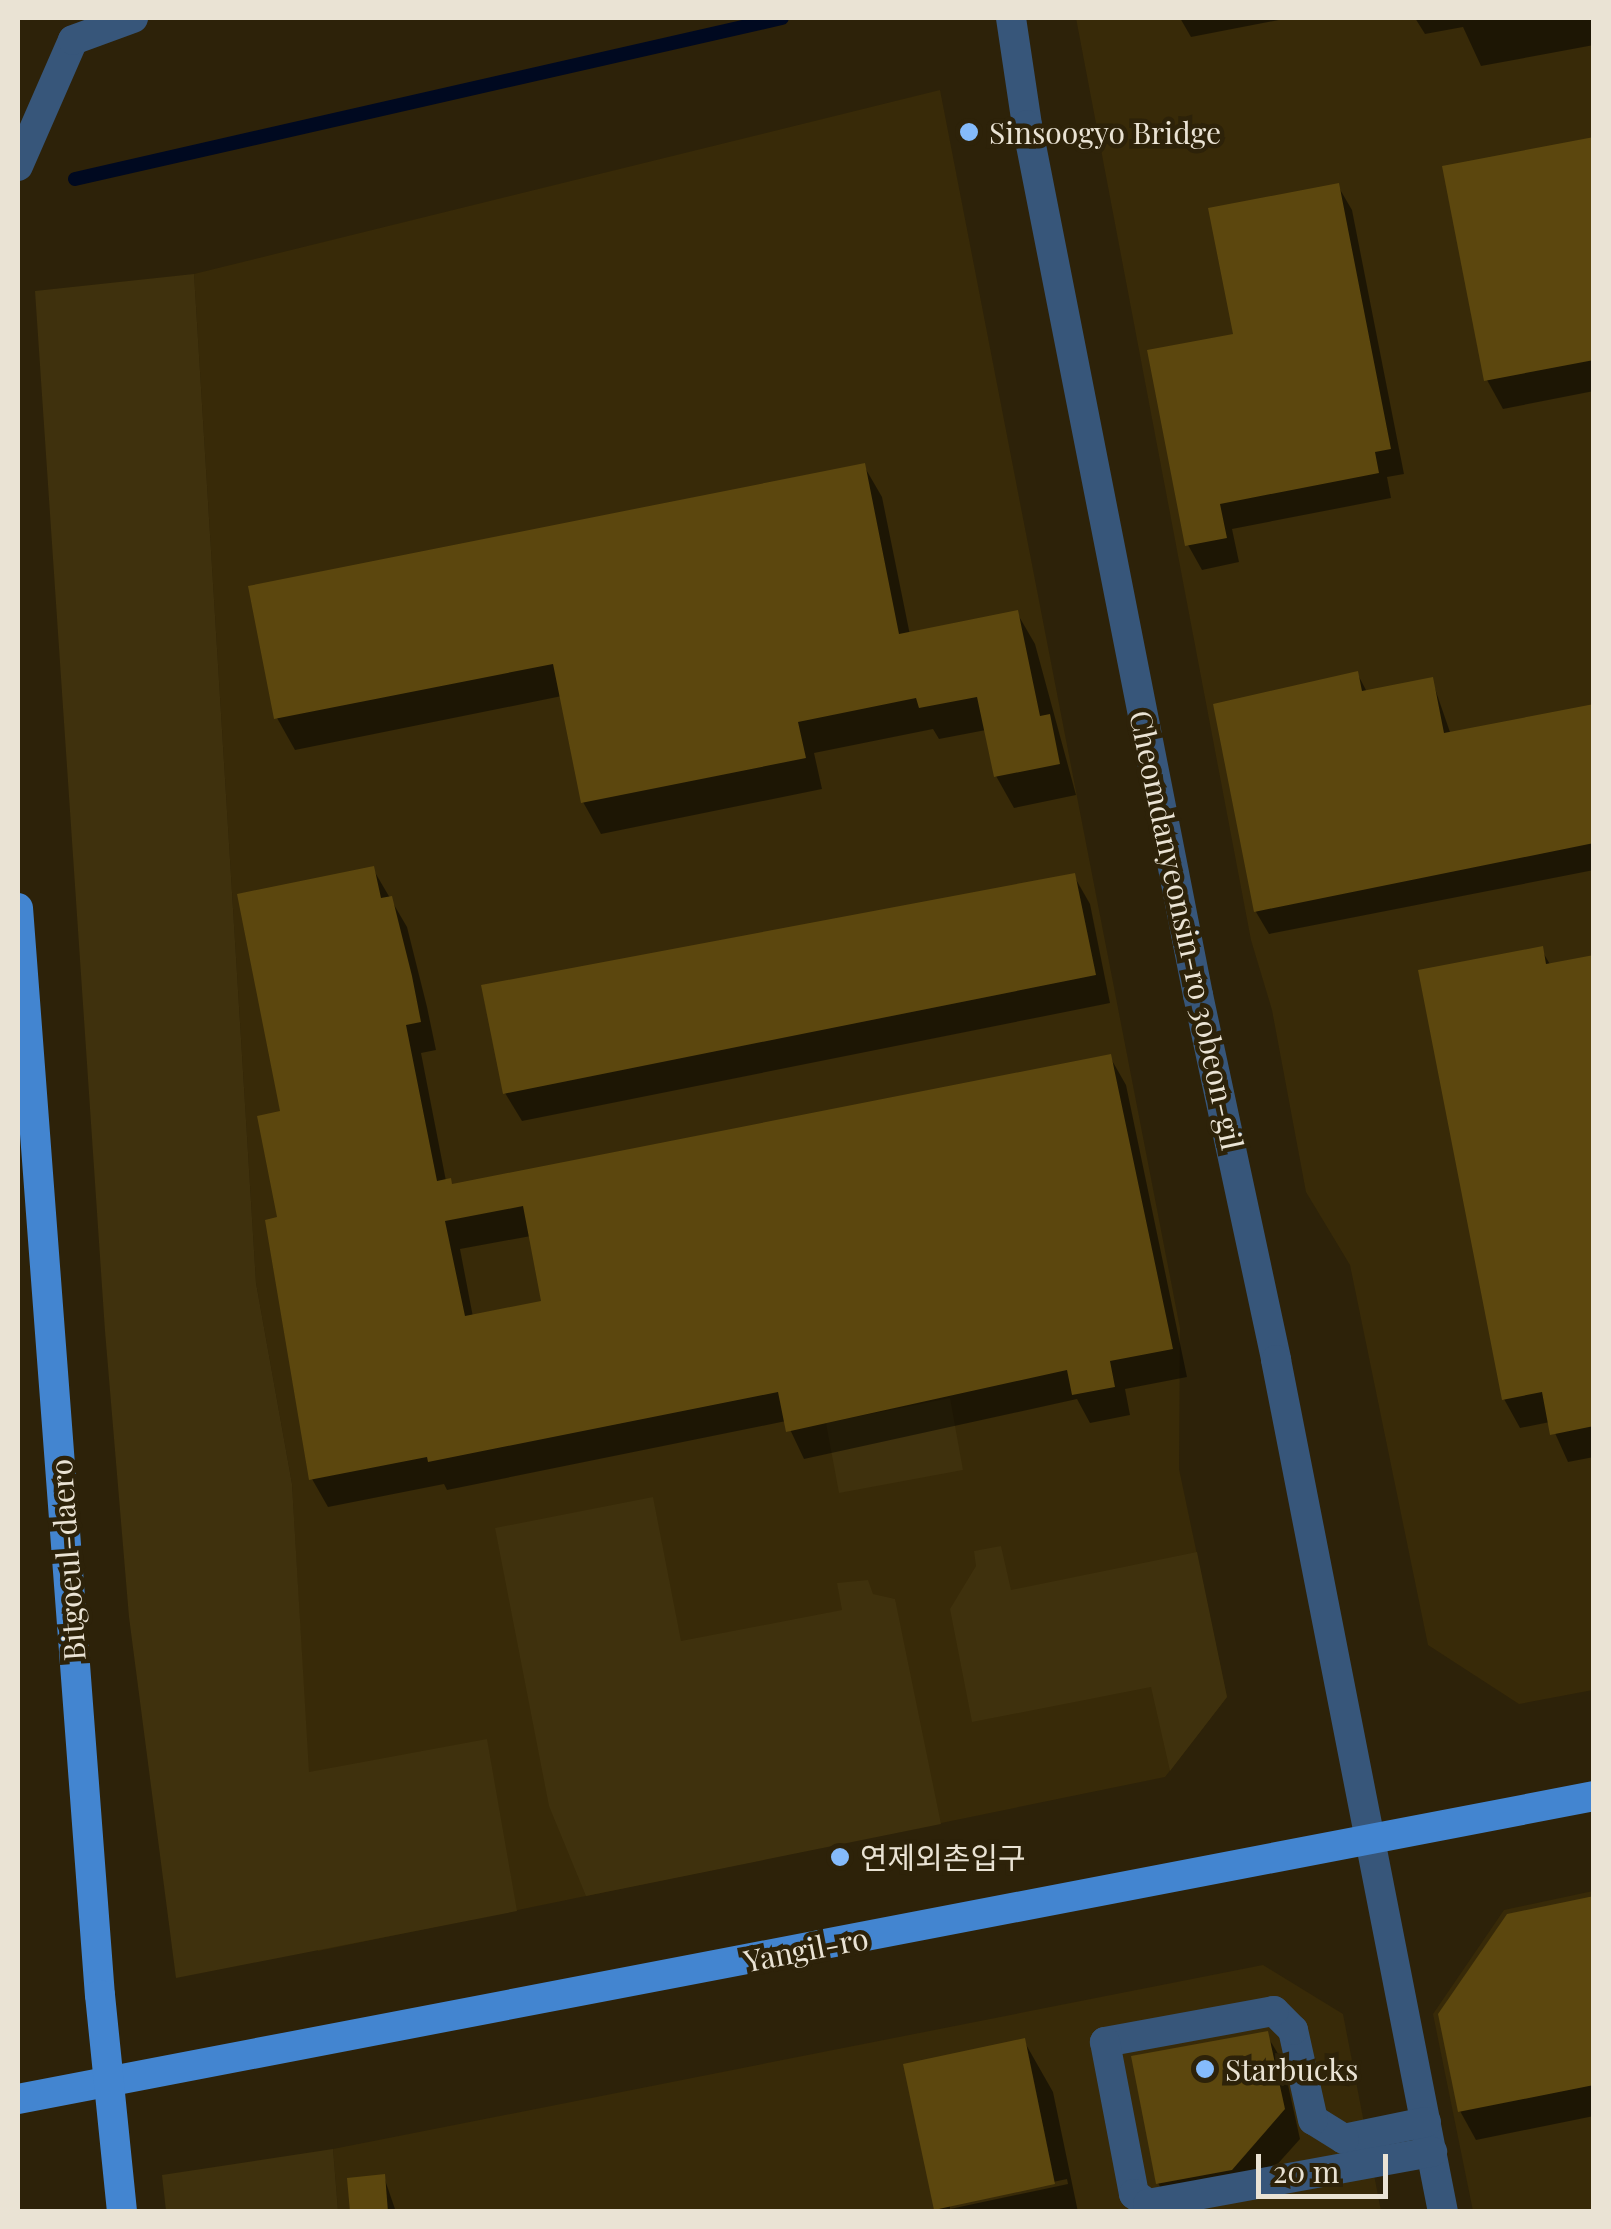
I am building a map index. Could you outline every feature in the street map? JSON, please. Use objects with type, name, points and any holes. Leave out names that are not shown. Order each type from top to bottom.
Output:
[{"type":"main road","name":"Bitgoeul-daero","points":[[18,908],[100,1995],[122,2212]]},
{"type":"main road","name":"Yangil-ro","points":[[18,2099],[1594,1796]]},
{"type":"street","points":[[18,166],[73,40],[133,18]]},
{"type":"street","name":"Cheomdanyeonsin-ro 30beon-gil","points":[[1012,18],[1026,124],[1443,2212]]},
{"type":"street","points":[[1274,2011],[1293,2030],[1313,2120],[1344,2139],[1429,2137],[1148,2204],[1134,2194],[1104,2042],[1274,2011]]},
{"type":"shaded area","points":[[1076,18],[1593,18],[1593,1690],[1519,1704],[1428,1645],[1350,1265],[1306,1192],[1272,1010],[1251,940]]},
{"type":"shaded area","points":[[940,90],[1180,1328],[1179,1469],[1227,1697],[1165,1777],[318,1951],[292,1484],[256,1283],[194,274]]},
{"type":"shaded area","points":[[194,274],[256,1283],[292,1484],[309,1772],[487,1739],[517,1911],[176,1978],[129,1617],[105,1331],[35,291]]},
{"type":"shaded area","points":[[950,1398],[963,1470],[839,1493],[826,1423]]},
{"type":"shaded area","points":[[653,1497],[681,1641],[842,1610],[837,1583],[868,1580],[873,1594],[895,1599],[941,1824],[586,1896],[549,1806],[495,1528]]},
{"type":"shaded area","points":[[1001,1546],[1011,1590],[1197,1552],[1227,1697],[1170,1771],[1151,1687],[972,1722],[950,1609],[976,1566],[974,1551]]},
{"type":"shaded area","points":[[1593,1891],[1593,2211],[1473,2211],[1433,2014],[1504,1910]]},
{"type":"shaded area","points":[[1263,1965],[1343,2014],[1381,2211],[338,2211],[333,2149]]},
{"type":"shaded area","points":[[333,2149],[338,2211],[166,2211],[162,2175]]},
{"type":"building","points":[[1594,137],[1594,360],[1484,381],[1442,166]]},
{"type":"building","points":[[1339,183],[1391,449],[1375,452],[1379,473],[1220,504],[1227,538],[1185,546],[1147,350],[1233,334],[1208,208]]},
{"type":"building","points":[[865,463],[899,634],[1018,610],[1040,716],[1050,714],[1060,764],[994,777],[977,697],[919,708],[916,698],[798,722],[806,758],[581,803],[553,664],[274,719],[248,586]]},
{"type":"building","points":[[1358,671],[1362,691],[1433,677],[1444,733],[1594,704],[1594,843],[1254,912],[1213,704]]},
{"type":"building","points":[[374,866],[381,898],[392,896],[412,976],[421,1022],[406,1025],[437,1181],[451,1178],[452,1184],[1111,1054],[1173,1349],[1110,1361],[1115,1387],[1072,1395],[1067,1370],[786,1432],[778,1392],[428,1462],[427,1457],[309,1480],[265,1220],[277,1217],[257,1116],[280,1111],[237,894]],"holes":[[[523,1206],[541,1301],[465,1316],[445,1221]]]},
{"type":"building","points":[[1075,873],[1096,975],[503,1094],[481,985]]},
{"type":"building","points":[[1543,946],[1546,964],[1594,955],[1594,1426],[1550,1435],[1542,1392],[1502,1400],[1418,970]]},
{"type":"building","points":[[1594,1896],[1594,2085],[1458,2112],[1438,2014],[1507,1914]]},
{"type":"building","name":"Starbucks","points":[[1268,2031],[1285,2109],[1232,2170],[1156,2184],[1131,2056]]},
{"type":"building","points":[[1025,2038],[1055,2184],[934,2210],[903,2064]]},
{"type":"building","points":[[385,2174],[388,2212],[350,2212],[347,2178]]},
{"type":"waterway","points":[[75,179],[782,18]]},
{"type":"place","name":"Sinsoogyo Bridge","points":[[969,132]]},
{"type":"place","name":"연제외촌입구","points":[[840,1857]]},
{"type":"place","name":"Starbucks","points":[[1205,2069]]}]
